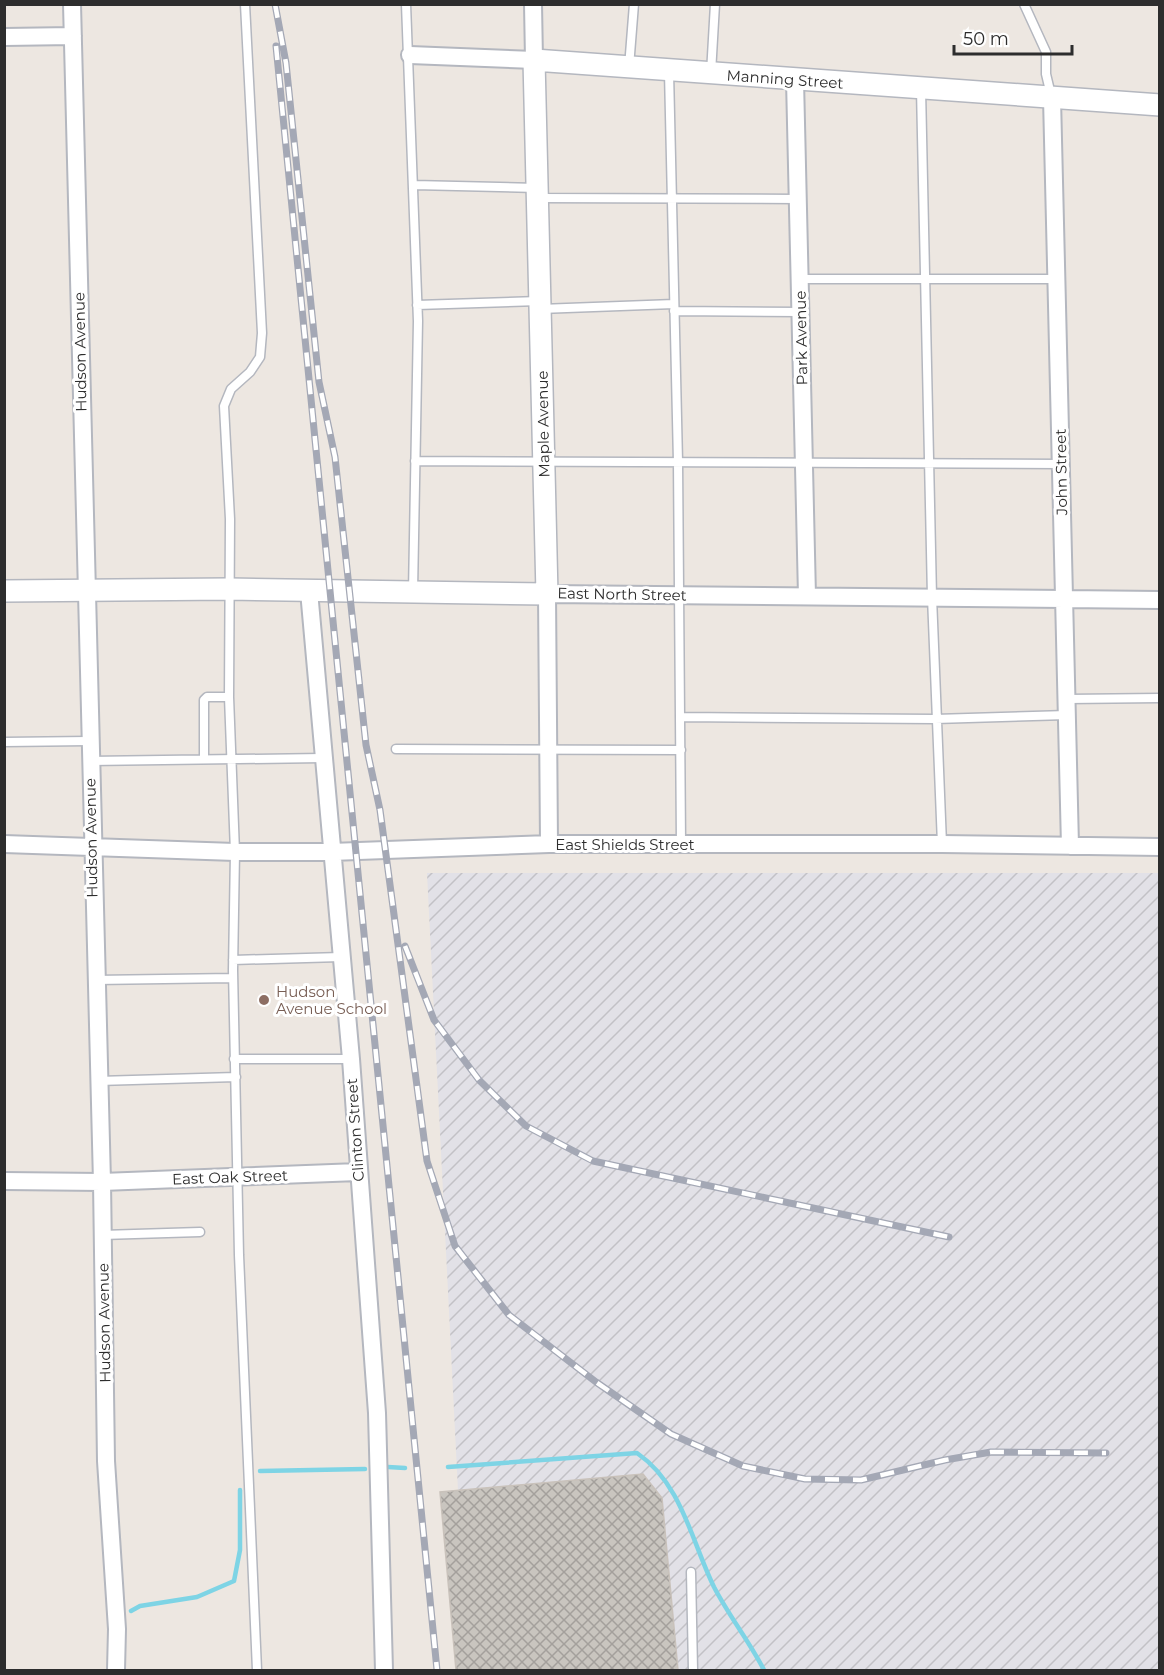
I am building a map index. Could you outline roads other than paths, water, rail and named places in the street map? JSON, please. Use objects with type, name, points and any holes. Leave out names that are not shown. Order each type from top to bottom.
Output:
[{"type":"street","name":"Hudson Avenue","points":[[72,4],[91,846],[102,1182],[106,1461],[117,1629],[116,1671]]},
{"type":"street","name":"Maple Avenue","points":[[533,4],[547,594],[549,844]]},
{"type":"street","points":[[4,37],[73,36]]},
{"type":"street","name":"Manning Street","points":[[410,55],[534,60],[1160,105]]},
{"type":"street","name":"Park Avenue","points":[[795,80],[807,596]]},
{"type":"street","name":"John Street","points":[[1052,98],[1070,846]]},
{"type":"street","name":"East North Street","points":[[4,591],[229,589],[1160,600]]},
{"type":"street","name":"Clinton Street","points":[[309,591],[351,1059],[377,1413],[384,1671]]},
{"type":"street","name":"East Shields Street","points":[[4,844],[235,852],[331,852],[549,844],[942,844],[1160,847]]},
{"type":"street","name":"East Oak Street","points":[[4,1181],[102,1182],[358,1172]]},
{"type":"lane","points":[[245,4],[262,333],[260,357],[250,372],[231,389],[224,406],[230,519],[229,697],[235,852],[233,978],[240,1302],[257,1671]]},
{"type":"lane","points":[[406,4],[410,55],[417,305],[413,592]]},
{"type":"lane","points":[[629,67],[634,4]]},
{"type":"lane","points":[[711,73],[715,4]]},
{"type":"lane","points":[[1024,4],[1046,52],[1046,74],[1052,98]]},
{"type":"lane","points":[[669,71],[678,462],[681,845]]},
{"type":"lane","points":[[921,88],[931,463],[932,597],[937,668],[935,719],[942,844]]},
{"type":"lane","points":[[414,185],[537,193],[798,199]]},
{"type":"lane","points":[[800,279],[926,277],[1056,279]]},
{"type":"lane","points":[[417,305],[674,307],[800,312]]},
{"type":"lane","points":[[415,461],[543,464],[678,462],[1061,464]]},
{"type":"lane","points":[[204,759],[204,700],[207,697],[229,697]]},
{"type":"lane","points":[[681,717],[935,719],[1160,698]]},
{"type":"lane","points":[[4,742],[89,741]]},
{"type":"lane","points":[[396,749],[681,750]]},
{"type":"lane","points":[[89,761],[323,758]]},
{"type":"lane","points":[[233,960],[341,957]]},
{"type":"lane","points":[[95,980],[233,978]]},
{"type":"lane","points":[[234,1059],[351,1059]]},
{"type":"lane","points":[[98,1081],[236,1077]]},
{"type":"lane","points":[[102,1235],[200,1232]]},
{"type":"lane","points":[[691,1572],[693,1671]]},
{"type":"waterway","points":[[448,1467],[637,1453],[665,1480],[675,1497],[714,1587],[764,1670]]},
{"type":"waterway","points":[[388,1467],[405,1468]]},
{"type":"waterway","points":[[260,1471],[365,1469]]},
{"type":"waterway","points":[[131,1611],[140,1606],[197,1597],[234,1581],[240,1550],[240,1490]]},
{"type":"railway","points":[[275,4],[286,63],[319,382],[335,457],[366,745],[380,810],[427,1161],[455,1246],[509,1315],[596,1382],[671,1434],[743,1466],[805,1479],[861,1480],[945,1460],[991,1452],[1106,1453]]},
{"type":"railway","points":[[276,46],[437,1670]]},
{"type":"railway","points":[[405,946],[434,1020],[479,1080],[526,1126],[593,1161],[949,1237]]},
{"type":"place","name":"Hudson Avenue School","points":[[264,1000]]}]
